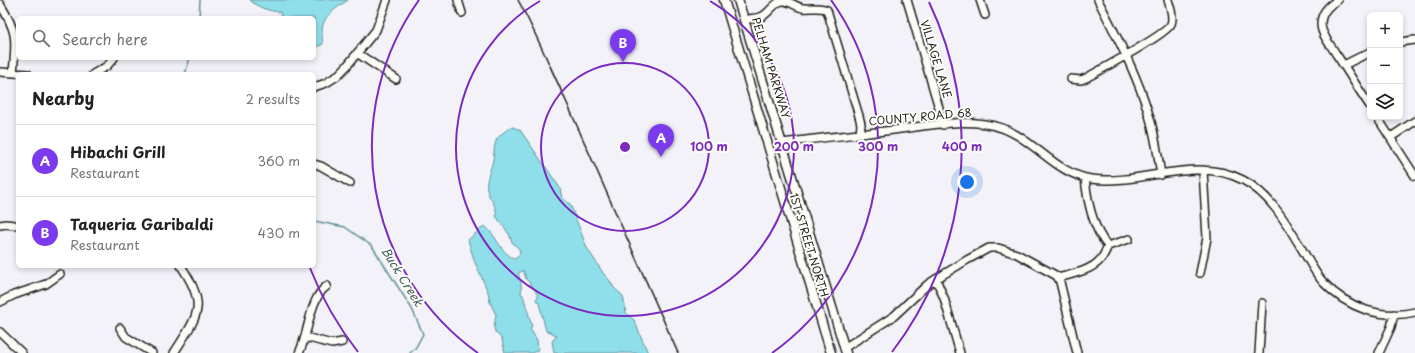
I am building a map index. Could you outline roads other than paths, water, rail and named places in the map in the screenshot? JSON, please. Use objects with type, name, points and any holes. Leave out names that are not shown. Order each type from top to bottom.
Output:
[{"type":"main road","name":"PELHAM PARKWAY","points":[[738,0],[782,143]]},
{"type":"main road","points":[[727,1],[767,143],[782,143]]},
{"type":"main road","name":"1ST STREET NORTH","points":[[767,143],[831,353]]},
{"type":"main road","name":"1ST STREET NORTH","points":[[782,143],[845,351]]},
{"type":"main road","points":[[788,214],[802,210]]},
{"type":"main road","points":[[809,280],[822,276]]},
{"type":"main road","points":[[836,353],[845,351]]},
{"type":"street","points":[[316,86],[326,83],[337,76],[346,67],[376,30],[387,0]]},
{"type":"street","points":[[458,0],[462,13]]},
{"type":"street","name":"VILLAGE LANE","points":[[907,0],[943,125]]},
{"type":"street","points":[[980,0],[985,15]]},
{"type":"street","points":[[1098,0],[1126,55],[1141,90],[1149,115],[1161,175]]},
{"type":"street","points":[[1072,79],[1081,80],[1086,78],[1126,55],[1169,27],[1172,19],[1168,0]]},
{"type":"street","points":[[1338,0],[1325,10],[1321,20],[1323,33],[1367,101]]},
{"type":"street","points":[[744,20],[763,16],[773,6],[783,1],[788,1],[798,8],[823,8],[827,10],[859,116],[861,124],[860,134]]},
{"type":"street","points":[[0,4],[12,26],[15,36],[13,73]]},
{"type":"street","points":[[1403,42],[1415,40]]},
{"type":"street","points":[[357,53],[396,79]]},
{"type":"street","points":[[1344,65],[1367,54]]},
{"type":"street","points":[[96,72],[107,66],[112,60]]},
{"type":"street","points":[[0,72],[16,73]]},
{"type":"street","points":[[1380,120],[1415,176]]},
{"type":"street","points":[[1391,137],[1415,121]]},
{"type":"street","name":"COUNTY ROAD 68","points":[[782,143],[943,125],[980,123],[1009,131],[1028,142],[1063,169],[1085,178],[1128,180],[1192,170],[1223,173],[1236,177],[1252,186],[1263,195],[1282,218],[1320,279],[1339,297],[1355,306],[1374,312],[1394,314],[1415,312]]},
{"type":"street","points":[[316,165],[350,183]]},
{"type":"street","points":[[1200,273],[1207,238],[1204,170]]},
{"type":"street","points":[[1085,178],[1088,197],[1100,236],[1108,246]]},
{"type":"street","points":[[0,225],[6,224],[14,226]]},
{"type":"street","points":[[1058,278],[1081,271],[1096,264],[1101,259],[1108,246],[1129,239]]},
{"type":"street","points":[[845,351],[892,318],[927,285],[936,279],[967,260],[994,248],[1002,248],[1021,256],[1054,274],[1058,278],[1077,353]]},
{"type":"street","points":[[174,353],[195,320],[198,309],[195,290],[184,268]]},
{"type":"street","points":[[0,302],[14,295],[46,284],[60,274]]},
{"type":"street","points":[[936,279],[944,298],[960,353]]},
{"type":"street","points":[[299,353],[319,294],[327,286]]},
{"type":"street","points":[[1259,353],[1262,303]]},
{"type":"street","points":[[1379,353],[1391,327],[1394,314]]},
{"type":"street","points":[[120,328],[126,338],[152,353]]},
{"type":"street","points":[[0,332],[22,353]]},
{"type":"street","points":[[305,337],[332,344],[342,342]]},
{"type":"water","points":[[250,0],[348,0],[330,13],[326,18],[322,28],[323,44],[316,47],[316,16],[281,16],[280,12],[264,9]]},
{"type":"water","points":[[513,127],[520,130],[560,188],[562,198],[570,204],[587,248],[614,288],[623,296],[626,313],[634,320],[648,353],[554,353],[552,341],[557,336],[546,331],[539,303],[536,300],[538,296],[534,288],[526,279],[523,270],[518,274],[521,284],[521,294],[523,295],[532,326],[530,329],[537,340],[538,350],[532,353],[505,353],[502,339],[495,332],[494,327],[496,315],[474,260],[468,240],[484,226],[492,233],[502,248],[511,257],[516,259],[520,253],[519,249],[512,242],[509,234],[496,216],[495,206],[487,190],[487,179],[493,160],[496,141],[503,133]]},
{"type":"waterway","name":"Buck Creek","points":[[199,16],[200,0]]},
{"type":"waterway","name":"Buck Creek","points":[[186,72],[189,60]]},
{"type":"waterway","name":"Buck Creek","points":[[316,221],[345,227],[372,246],[412,309],[423,334],[416,347],[410,353]]},
{"type":"railway","points":[[518,0],[537,37],[678,353]]},
{"type":"place","name":"Taqueria Garibaldi","points":[[623,62]]},
{"type":"place","name":"Hibachi Grill","points":[[661,157]]}]
